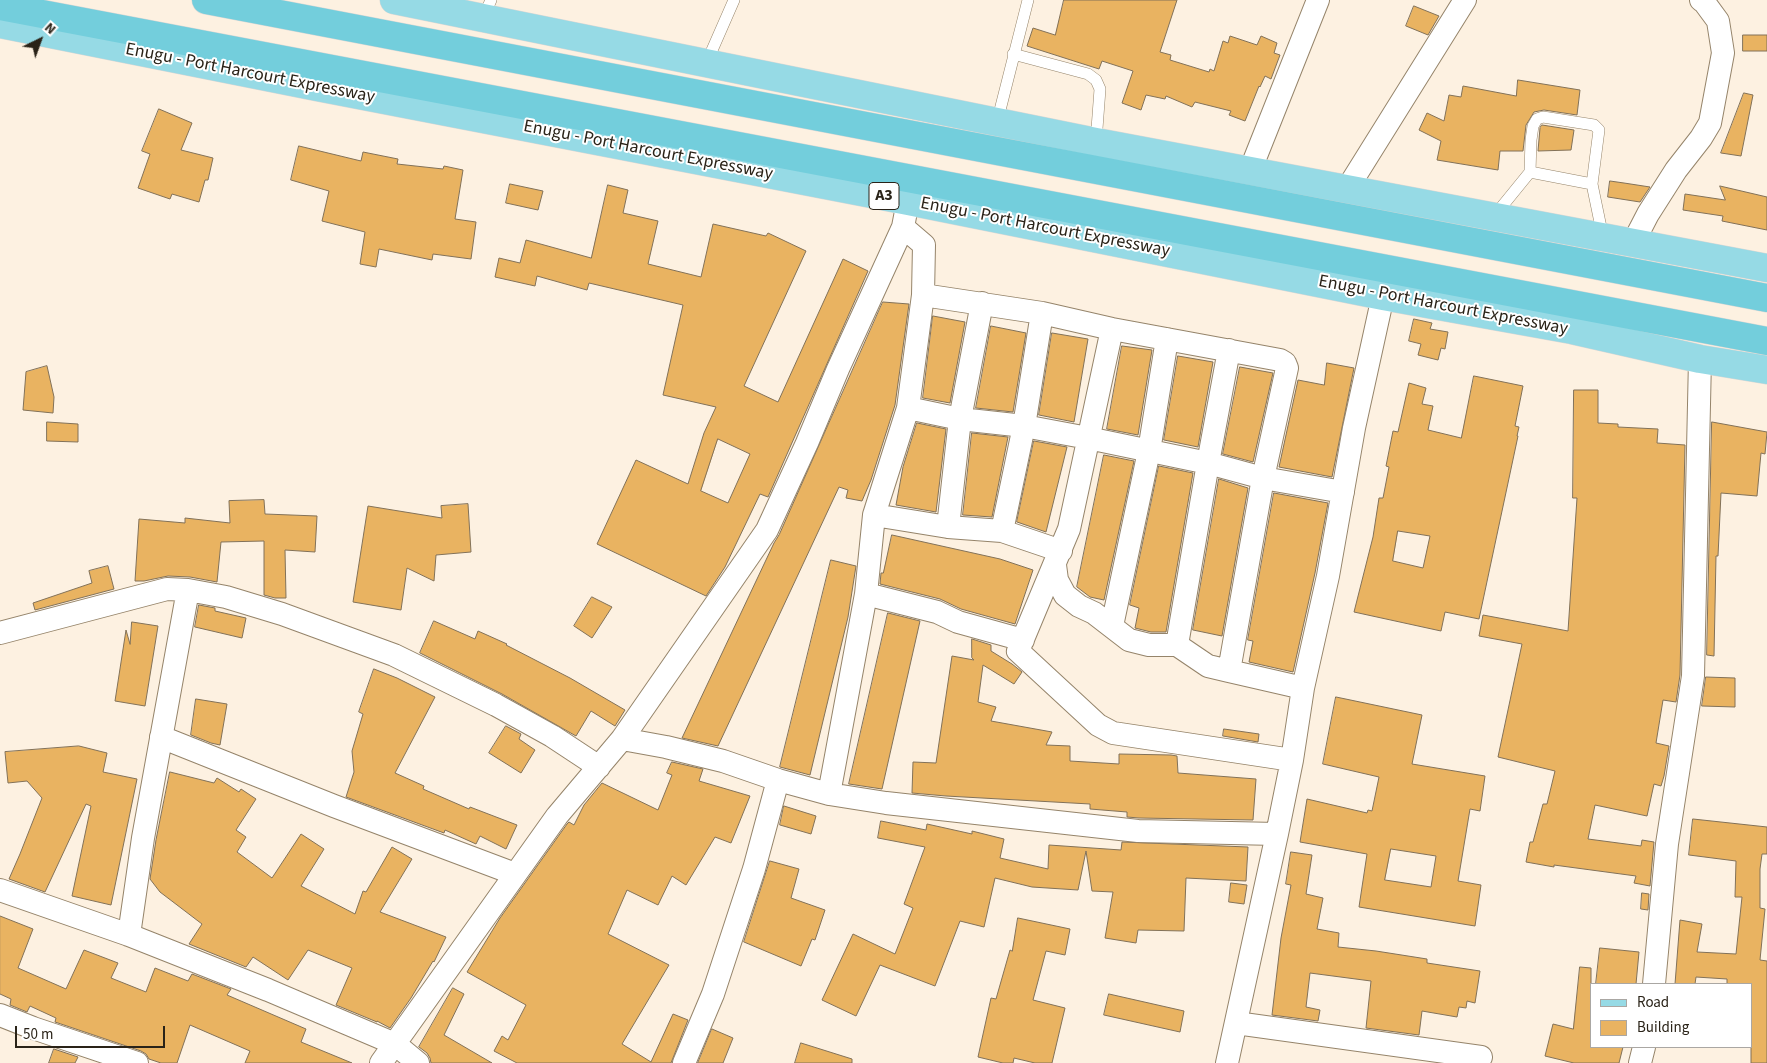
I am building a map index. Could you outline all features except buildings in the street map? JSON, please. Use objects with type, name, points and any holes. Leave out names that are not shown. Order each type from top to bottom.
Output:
[{"type":"highway","points":[[206,0],[1767,298]]},
{"type":"highway","name":"Enugu - Port Harcourt Expressway","points":[[0,6],[1767,341]]},
{"type":"main road","points":[[394,0],[487,9],[706,64],[1096,142],[1767,268]]},
{"type":"main road","name":"Enugu - Port Harcourt Expressway","points":[[0,24],[317,87],[905,214],[982,217],[1383,296],[1572,330],[1700,359],[1767,370]]},
{"type":"street","points":[[1250,171],[1318,0]]},
{"type":"street","points":[[1347,189],[1465,0]]},
{"type":"street","points":[[1633,243],[1648,214],[1676,170],[1710,123],[1723,53],[1718,22],[1701,0]]},
{"type":"street","points":[[829,794],[866,594],[874,515],[908,408],[922,294],[924,245],[905,214]]},
{"type":"street","points":[[381,1063],[557,816],[622,739],[767,530],[905,214]]},
{"type":"street","points":[[922,294],[1042,313],[1112,329],[1280,360],[1285,363],[1287,368],[1263,478],[1229,671]]},
{"type":"street","points":[[1227,1063],[1277,834],[1292,760],[1303,688],[1328,576],[1354,428],[1383,296]]},
{"type":"street","points":[[948,527],[960,419],[982,303]]},
{"type":"street","points":[[1002,531],[1024,426],[1042,313]]},
{"type":"street","points":[[1112,329],[1070,529],[1018,651],[1098,725],[1113,733],[1292,760]]},
{"type":"street","points":[[1112,626],[1149,450],[1167,338]]},
{"type":"street","points":[[1177,645],[1229,350]]},
{"type":"street","points":[[1654,983],[1667,844],[1693,676],[1700,359]]},
{"type":"street","points":[[908,408],[960,419],[1024,426],[1088,438],[1208,463],[1263,478],[1343,492]]},
{"type":"street","points":[[874,515],[948,527],[1002,531],[1058,558]]},
{"type":"street","points":[[1058,558],[1057,580],[1065,596],[1112,626],[1129,640],[1149,645],[1177,645],[1208,666],[1303,688]]},
{"type":"street","points":[[0,633],[167,589],[188,590],[226,597],[282,614],[394,656],[496,705],[544,731],[599,767]]},
{"type":"street","points":[[129,936],[143,838],[188,590]]},
{"type":"street","points":[[866,594],[937,612],[958,622],[1022,640]]},
{"type":"street","points":[[161,737],[334,806],[515,874]]},
{"type":"street","points":[[622,739],[666,747],[722,761],[778,780],[829,794],[886,803],[1138,830],[1277,834]]},
{"type":"street","points":[[684,1063],[713,994],[754,869],[778,780]]},
{"type":"street","points":[[0,890],[129,936],[268,990],[395,1044],[418,1063]]},
{"type":"street","points":[[0,1015],[137,1063]]},
{"type":"street","points":[[1236,1023],[1480,1057]]},
{"type":"street","points":[[1640,1063],[1644,1048]]},
{"type":"lane","points":[[706,64],[734,0]]},
{"type":"lane","points":[[996,122],[1028,0]]},
{"type":"lane","points":[[1013,54],[1088,74],[1096,80],[1100,89],[1096,142]]},
{"type":"lane","points":[[1494,217],[1530,172],[1531,140],[1533,126],[1537,119],[1543,117],[1594,125],[1600,130],[1592,184],[1603,237]]},
{"type":"lane","points":[[1530,172],[1592,184]]}]
